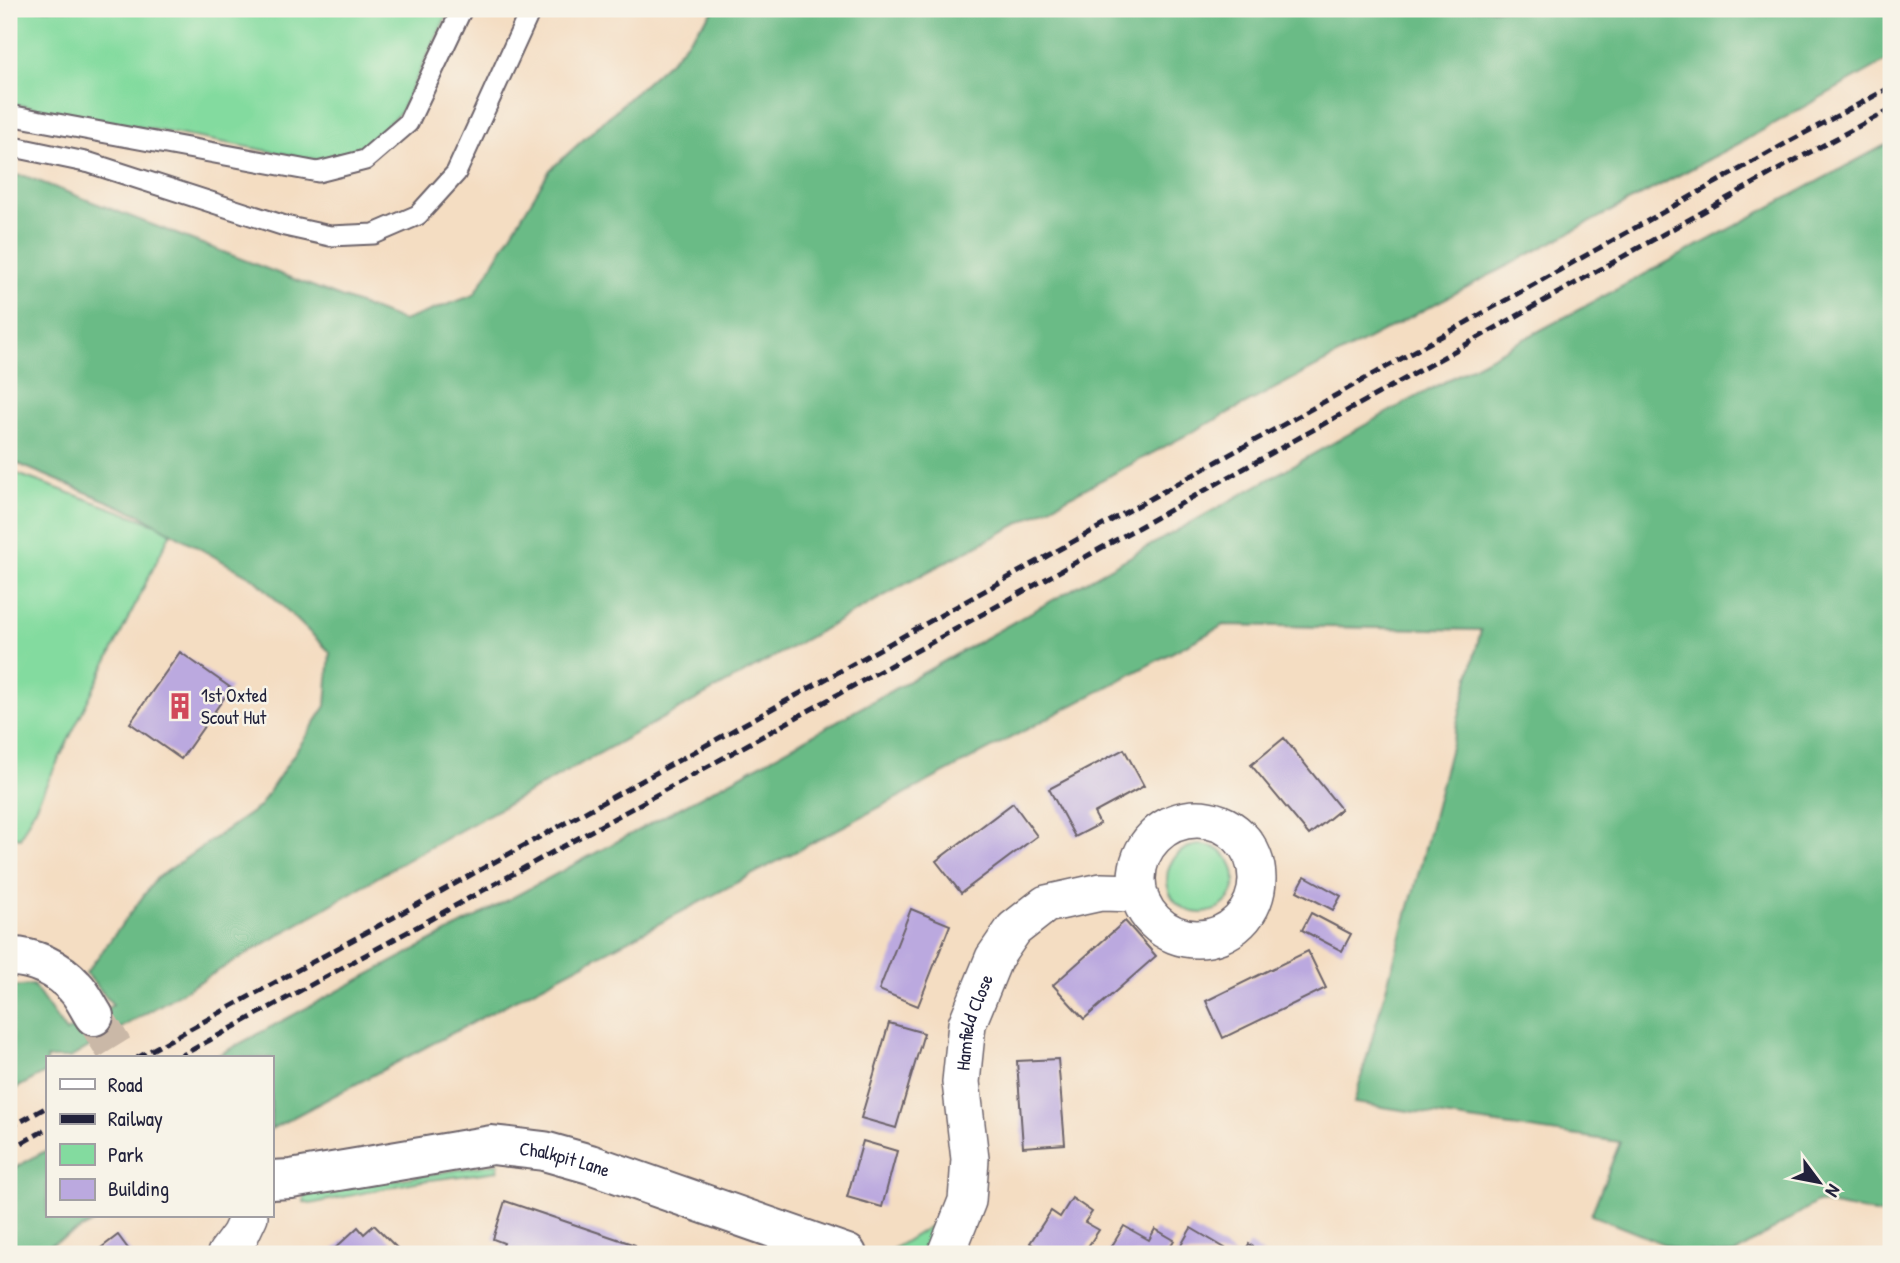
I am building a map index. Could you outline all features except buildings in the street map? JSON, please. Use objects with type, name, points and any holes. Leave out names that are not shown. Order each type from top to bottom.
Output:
[{"type":"street","name":"Hamfield Close","points":[[946,1254],[967,1200],[970,1159],[961,1082],[967,1024],[993,958],[1014,929],[1046,904],[1101,892],[1138,893]]},
{"type":"street","points":[[9,957],[36,961],[50,968],[76,987],[94,1016]]},
{"type":"street","name":"Chalkpit Lane","points":[[273,1180],[492,1145],[544,1151],[590,1164],[847,1254]]},
{"type":"street","points":[[226,1254],[248,1218]]},
{"type":"lane","points":[[9,115],[318,172],[365,160],[408,123],[463,9]]},
{"type":"lane","points":[[9,146],[90,163],[285,226],[330,236],[374,234],[418,215],[456,173],[531,9]]},
{"type":"green space","points":[[9,9],[450,9],[400,113],[358,150],[318,160],[9,103]]},
{"type":"green space","points":[[715,9],[1891,9],[1891,58],[1738,144],[927,572],[405,861],[73,1056],[46,1056],[46,1073],[9,1092],[9,987],[33,985],[66,1032],[113,1005],[86,973],[156,879],[259,807],[326,706],[330,652],[256,580],[138,514],[9,460],[9,175],[25,176],[403,321],[474,295],[550,170],[672,59]]},
{"type":"green space","points":[[1891,142],[1891,1216],[1817,1202],[1734,1254],[1689,1254],[1591,1215],[1620,1142],[1354,1103],[1421,864],[1481,630],[1224,625],[273,1128],[273,1056],[217,1056],[741,775],[1390,411]]},
{"type":"green space","points":[[9,471],[172,530],[20,838],[9,836]]},
{"type":"green space","points":[[1194,845],[1208,845],[1220,850],[1230,860],[1235,879],[1230,898],[1220,908],[1208,913],[1194,913],[1182,908],[1172,898],[1167,886],[1167,872],[1172,860],[1182,850]]},
{"type":"green space","points":[[46,1151],[46,1218],[102,1218],[32,1254],[9,1254],[9,1171]]},
{"type":"green space","points":[[499,1163],[497,1171],[415,1182],[310,1204],[304,1202],[304,1195]]},
{"type":"green space","points":[[948,1215],[939,1235],[926,1250],[911,1254],[888,1252]]},
{"type":"tunnel","points":[[94,1016],[119,1056]]},
{"type":"railway","points":[[141,1056],[1891,87]]},
{"type":"railway","points":[[181,1056],[787,723],[1891,109]]},
{"type":"railway","points":[[9,1128],[46,1108]]},
{"type":"railway","points":[[9,1150],[46,1130]]},
{"type":"place","name":"1st Oxted Scout Hut","points":[[180,706]]}]
